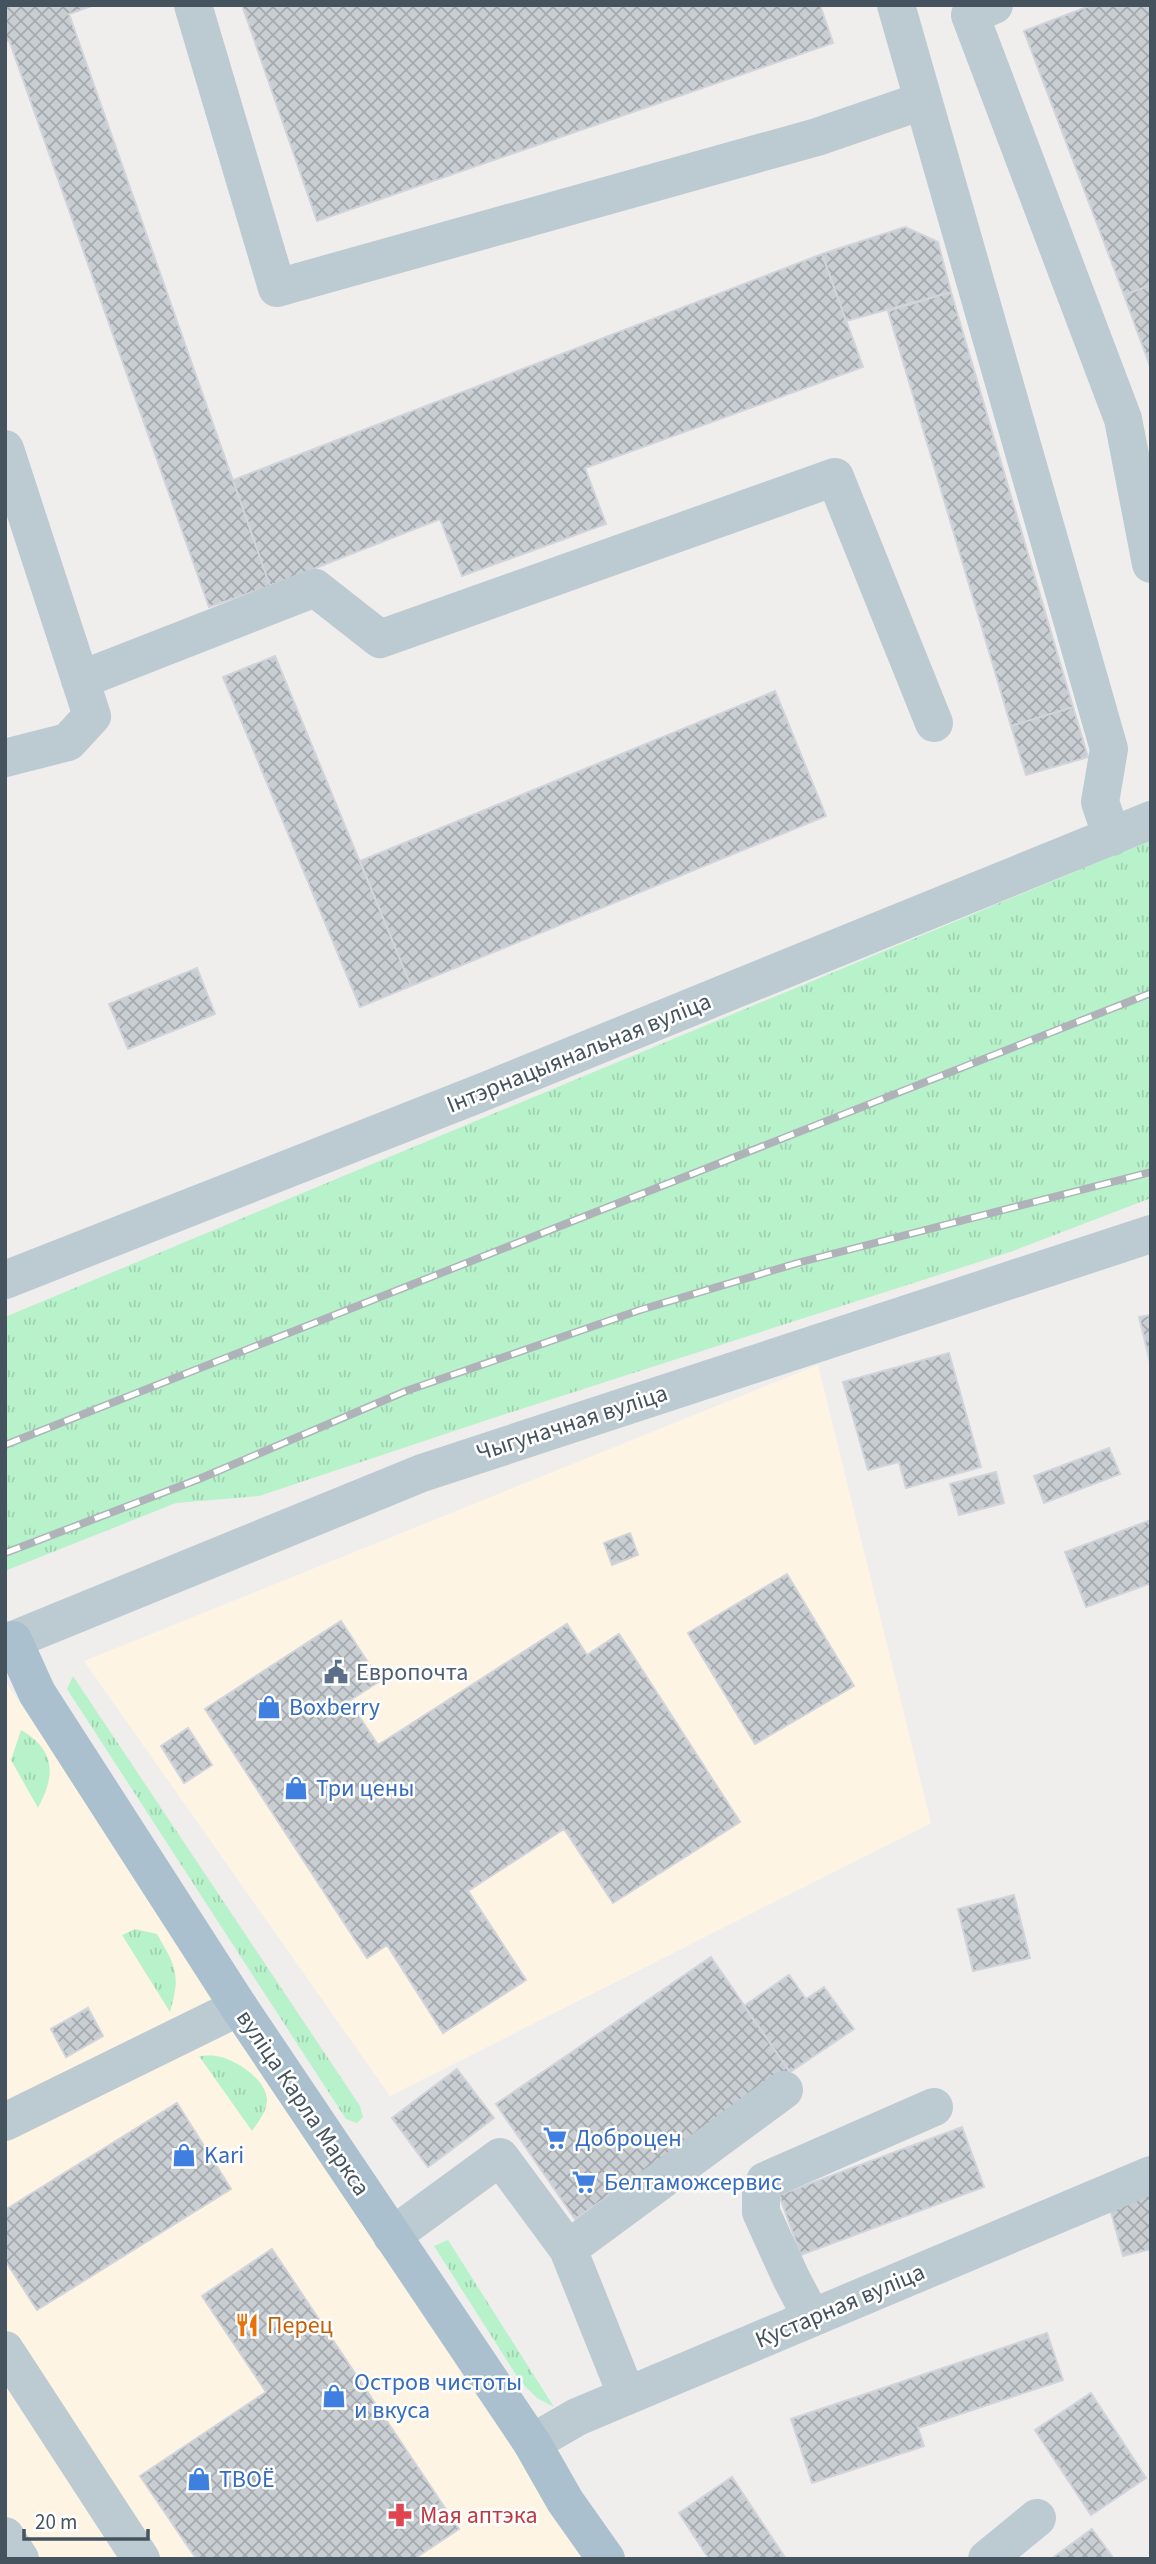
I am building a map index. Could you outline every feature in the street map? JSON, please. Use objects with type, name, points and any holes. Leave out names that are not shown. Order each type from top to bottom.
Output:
[{"type":"main road","name":"вуліца Карла Маркса","points":[[9,1642],[37,1693],[239,2007],[606,2559]]},
{"type":"street","points":[[193,5],[277,288],[817,137],[922,101]]},
{"type":"street","points":[[896,5],[1109,749],[1100,802],[1112,837]]},
{"type":"street","points":[[994,5],[970,15],[1123,419],[1151,564]]},
{"type":"street","points":[[5,449],[92,716],[68,742],[5,758]]},
{"type":"street","points":[[80,680],[315,588],[380,639],[835,477],[934,723]]},
{"type":"street","name":"Інтэрнацыянальная вуліца","points":[[5,1280],[478,1094],[1151,820]]},
{"type":"street","name":"Чыгуначная вуліца","points":[[9,1642],[422,1473],[1151,1234]]},
{"type":"street","points":[[5,2122],[239,2007]]},
{"type":"street","points":[[568,2249],[784,2090]]},
{"type":"street","points":[[812,2318],[761,2212],[761,2190],[765,2181],[934,2107]]},
{"type":"street","points":[[392,2236],[500,2157],[568,2249],[627,2396]]},
{"type":"street","name":"Кустарная вуліца","points":[[531,2443],[577,2417],[1151,2175]]},
{"type":"street","points":[[5,2350],[141,2559]]},
{"type":"street","points":[[986,2559],[1037,2518]]},
{"type":"street","points":[[5,2536],[20,2559]]},
{"type":"shaded area","points":[[818,1365],[931,1823],[390,2096],[84,1661]]},
{"type":"shaded area","points":[[6,1682],[598,2559],[5,2559]]},
{"type":"green space","points":[[1151,840],[1151,1198],[1013,1251],[259,1496],[176,1503],[5,1571],[5,1317]]},
{"type":"green space","points":[[73,1676],[360,2106],[363,2117],[357,2123],[346,2119],[67,1689]]},
{"type":"green space","points":[[21,1730],[33,1738],[47,1755],[50,1775],[38,1808],[11,1760]]},
{"type":"green space","points":[[135,1929],[157,1934],[169,1955],[176,1979],[170,2012],[122,1935]]},
{"type":"green space","points":[[199,2056],[216,2056],[232,2061],[249,2071],[262,2085],[267,2101],[252,2131]]},
{"type":"green space","points":[[448,2240],[554,2407],[537,2398],[520,2381],[434,2246]]},
{"type":"building","points":[[5,5],[94,5],[69,14],[270,586],[209,607],[9,40],[5,42]]},
{"type":"building","points":[[242,5],[820,5],[833,43],[317,221]]},
{"type":"building","points":[[1092,5],[1151,5],[1151,285],[1124,295],[1024,31]]},
{"type":"building","points":[[905,227],[938,242],[951,292],[846,321],[822,254]]},
{"type":"building","points":[[822,254],[863,367],[585,468],[606,524],[462,576],[440,519],[270,586],[233,480]]},
{"type":"building","points":[[1151,285],[1151,369],[1124,295]]},
{"type":"building","points":[[951,292],[1073,707],[1011,726],[888,311]]},
{"type":"building","points":[[275,656],[411,986],[360,1007],[223,677]]},
{"type":"building","points":[[775,691],[826,816],[411,986],[360,861]]},
{"type":"building","points":[[1073,707],[1088,757],[1026,775],[1011,726]]},
{"type":"building","points":[[197,968],[215,1014],[128,1049],[109,1004]]},
{"type":"building","points":[[1151,1315],[1151,1366],[1139,1317]]},
{"type":"building","points":[[949,1353],[981,1467],[906,1488],[899,1462],[868,1470],[843,1382]]},
{"type":"building","points":[[1109,1448],[1120,1474],[1044,1503],[1034,1476]]},
{"type":"building","points":[[996,1472],[1004,1503],[959,1515],[950,1484]]},
{"type":"building","points":[[1148,1521],[1151,1528],[1151,1583],[1086,1607],[1065,1552]]},
{"type":"building","points":[[630,1533],[638,1555],[612,1565],[604,1543]]},
{"type":"building","points":[[787,1574],[854,1686],[755,1744],[688,1633]]},
{"type":"building","points":[[341,1621],[380,1681],[349,1701],[378,1745],[567,1624],[587,1655],[619,1634],[740,1822],[613,1903],[564,1829],[468,1891],[526,1980],[443,2033],[387,1945],[367,1958],[205,1709]]},
{"type":"building","points":[[188,1728],[212,1765],[184,1783],[161,1746]]},
{"type":"building","points":[[1014,1895],[1030,1958],[973,1971],[958,1909]]},
{"type":"building","points":[[711,1957],[790,2072],[575,2219],[496,2104]]},
{"type":"building","points":[[789,1975],[806,1999],[824,1987],[854,2029],[790,2072],[744,2006]]},
{"type":"building","points":[[88,2008],[103,2036],[66,2057],[51,2029]]},
{"type":"building","points":[[457,2069],[494,2118],[428,2167],[392,2118]]},
{"type":"building","points":[[177,2103],[231,2189],[37,2310],[5,2260],[5,2210]]},
{"type":"building","points":[[962,2127],[984,2187],[801,2255],[779,2195]]},
{"type":"building","points":[[1151,2187],[1151,2249],[1123,2256],[1107,2198]]},
{"type":"building","points":[[272,2249],[459,2529],[414,2559],[192,2559],[195,2557],[140,2476],[266,2392],[202,2296]]},
{"type":"building","points":[[1047,2333],[1063,2380],[918,2428],[924,2446],[812,2483],[791,2419]]},
{"type":"building","points":[[1091,2393],[1146,2478],[1091,2515],[1035,2430]]},
{"type":"building","points":[[732,2477],[786,2559],[709,2559],[679,2513]]},
{"type":"building","points":[[1092,2529],[1114,2559],[1051,2559]]},
{"type":"railway","points":[[5,1445],[1151,993]]},
{"type":"railway","points":[[5,1553],[199,1479],[406,1391],[640,1310],[801,1262],[1151,1172]]},
{"type":"place","name":"Европочта","points":[[336,1672]]},
{"type":"place","name":"Boxberry","points":[[269,1707]]},
{"type":"place","name":"Три цены","points":[[296,1788]]},
{"type":"place","name":"Доброцен","points":[[555,2138]]},
{"type":"place","name":"Kari","points":[[184,2155]]},
{"type":"place","name":"Белтаможсервис","points":[[584,2182]]},
{"type":"place","name":"Перец","points":[[247,2325]]},
{"type":"place","name":"Остров чистоты и вкуса","points":[[334,2396]]},
{"type":"place","name":"ТВОЁ","points":[[199,2479]]},
{"type":"place","name":"Мая аптэка","points":[[400,2515]]}]
